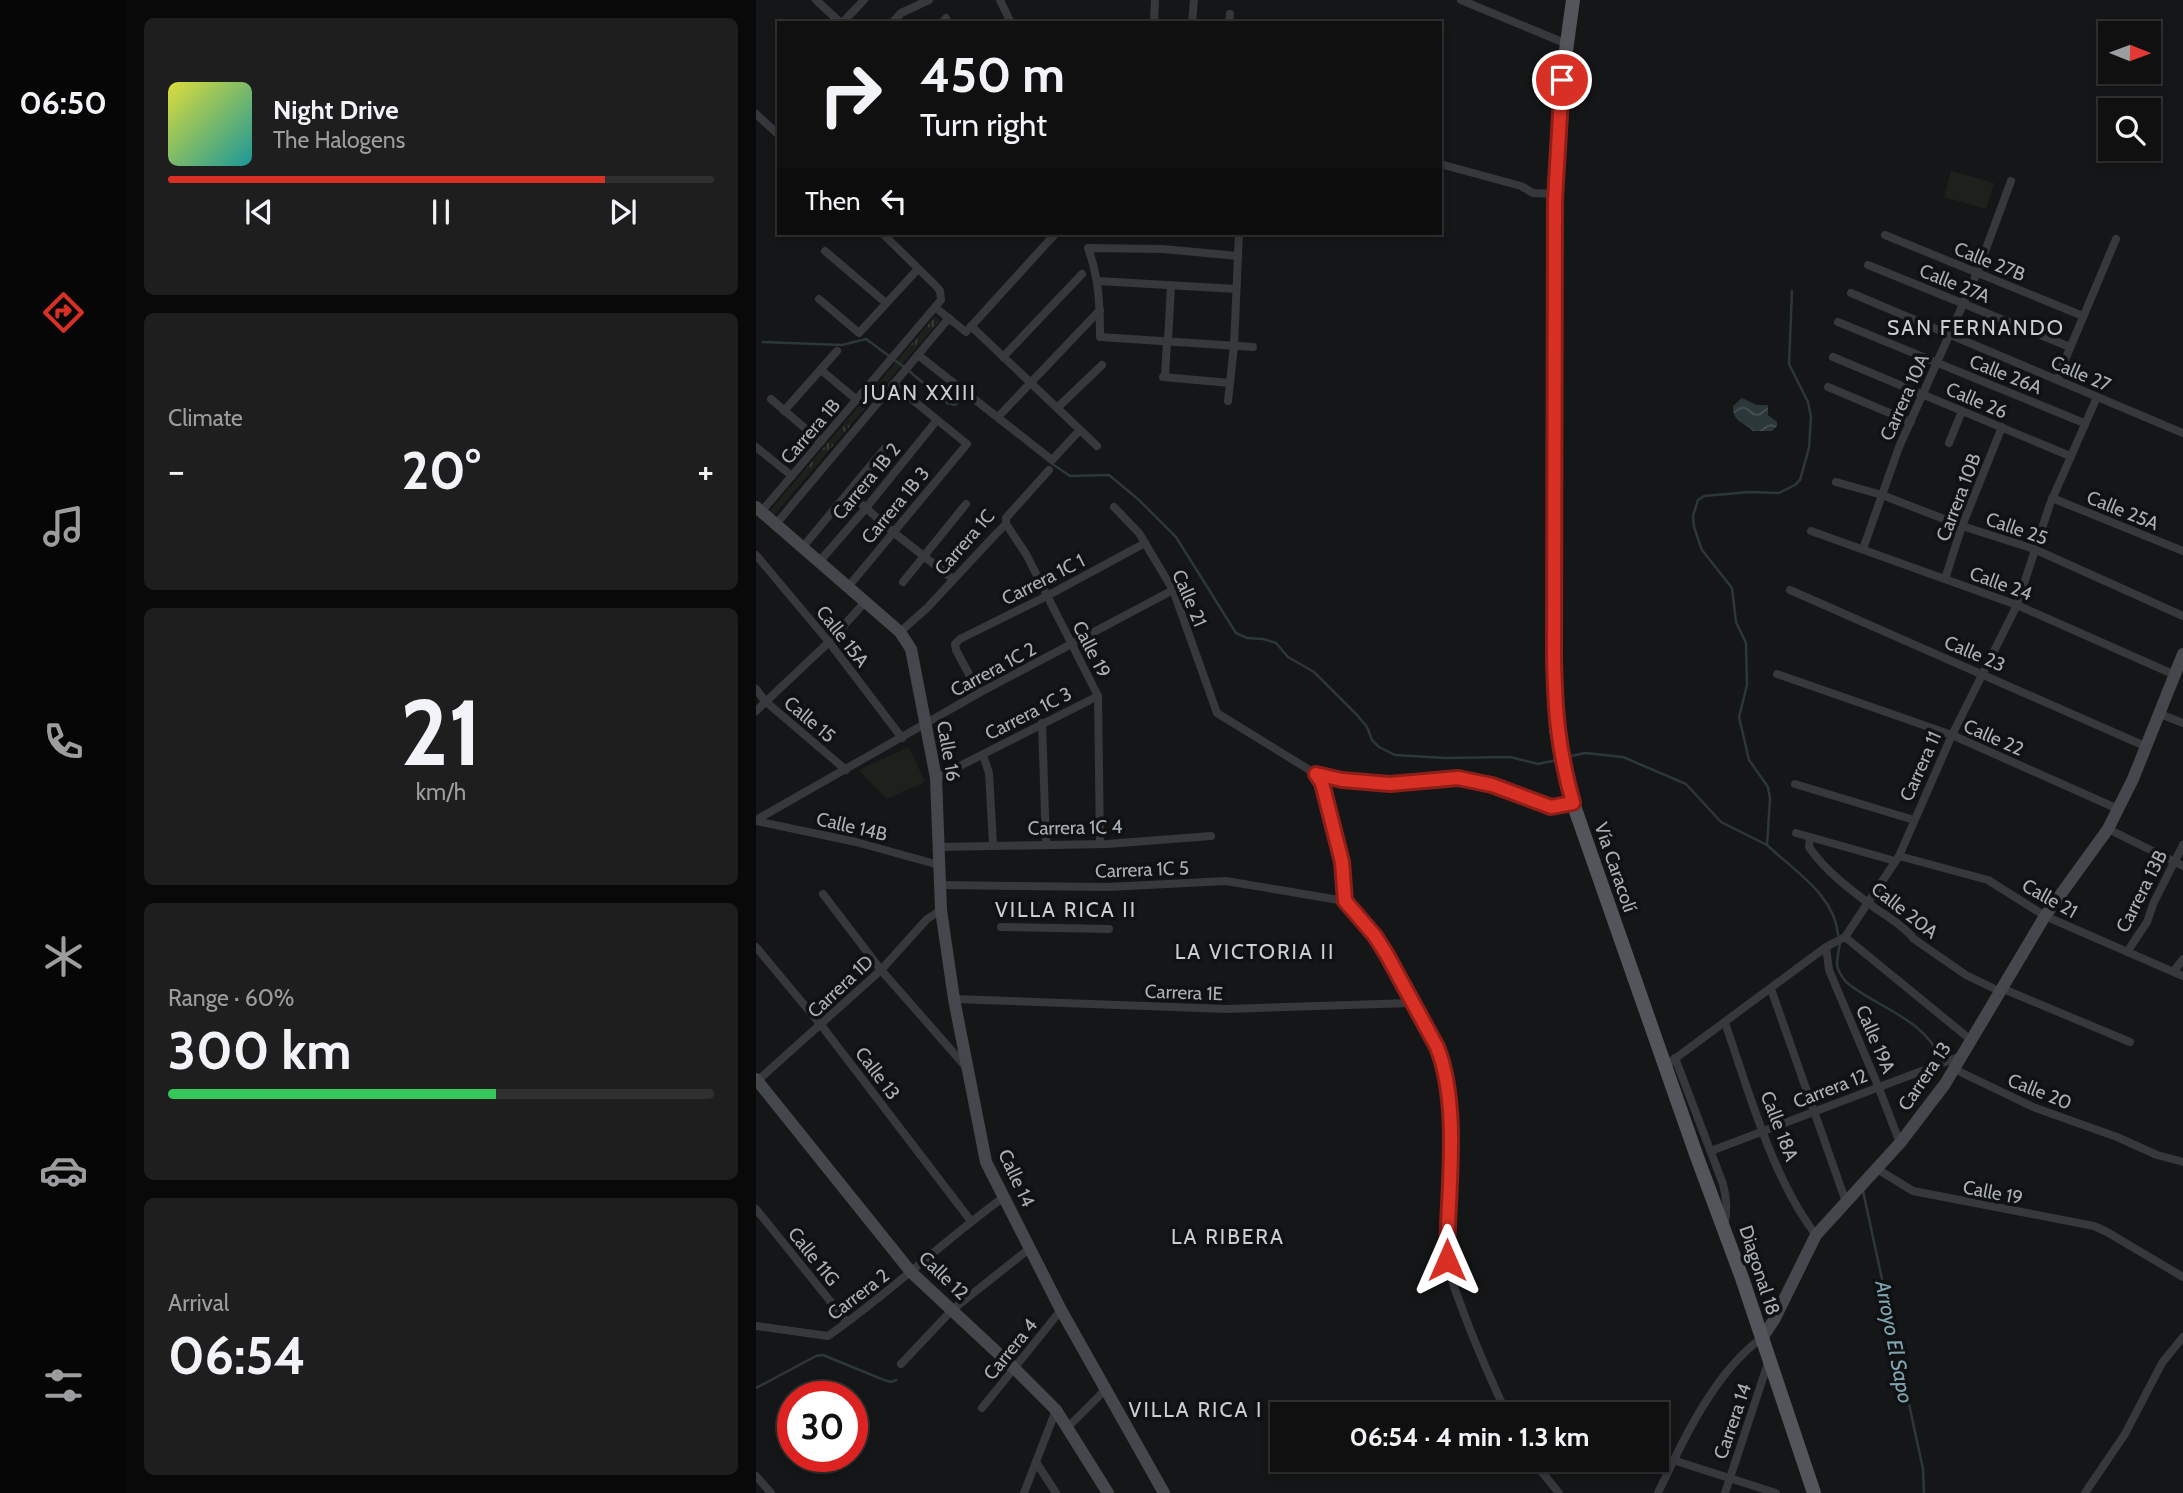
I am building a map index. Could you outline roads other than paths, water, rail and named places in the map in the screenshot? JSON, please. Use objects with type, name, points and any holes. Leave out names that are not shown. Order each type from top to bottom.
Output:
[{"type":"main road","name":"Vía Caracolí","points":[[1573,0],[1557,136],[1555,194],[1556,730],[1573,803],[1670,1062],[1723,1229]]},
{"type":"main road","name":"Diagonal 18","points":[[1723,1229],[1814,1493]]},
{"type":"street","points":[[816,0],[839,21]]},
{"type":"street","points":[[843,21],[864,0]]},
{"type":"street","points":[[894,21],[901,13],[929,0]]},
{"type":"street","points":[[1154,21],[1155,0]]},
{"type":"street","points":[[1192,21],[1194,0]]},
{"type":"street","points":[[1461,0],[1567,44]]},
{"type":"street","points":[[1002,4],[1009,21]]},
{"type":"street","points":[[756,114],[777,133]]},
{"type":"street","points":[[1442,165],[1521,186],[1533,193],[1555,194]]},
{"type":"street","name":"Carrera 10A","points":[[1863,549],[1899,446],[1977,273],[2011,181]]},
{"type":"street","points":[[884,235],[940,291],[941,300],[936,308],[1003,357],[1097,446]]},
{"type":"street","points":[[968,329],[1054,235]]},
{"type":"street","points":[[1228,401],[1234,346],[1239,235]]},
{"type":"street","name":"Calle 27B","points":[[1885,235],[2083,317]]},
{"type":"street","points":[[2057,379],[2116,239]]},
{"type":"street","points":[[1238,256],[1163,249],[1088,248],[1098,281],[1100,337],[1253,347]]},
{"type":"street","points":[[825,251],[886,303]]},
{"type":"street","name":"Calle 27A","points":[[1868,265],[2070,347]]},
{"type":"street","points":[[819,299],[859,333],[918,269]]},
{"type":"street","points":[[1003,357],[1082,274]]},
{"type":"street","points":[[1098,281],[1236,289]]},
{"type":"street","points":[[1171,285],[1164,377],[1230,383]]},
{"type":"street","name":"Calle 27","points":[[1851,293],[2183,433]]},
{"type":"street","name":"Carrera 1B","points":[[759,510],[792,476],[936,308]]},
{"type":"street","points":[[999,416],[1100,310]]},
{"type":"street","name":"Carrera 1B","points":[[776,524],[949,318]]},
{"type":"street","name":"Calle 26A","points":[[1838,322],[2084,423]]},
{"type":"street","points":[[784,411],[837,351]]},
{"type":"street","points":[[918,355],[1052,460],[1080,430]]},
{"type":"street","name":"Calle 26","points":[[1833,357],[2070,456]]},
{"type":"street","points":[[1057,408],[1102,365]]},
{"type":"street","points":[[821,370],[858,400]]},
{"type":"street","points":[[893,384],[937,420]]},
{"type":"street","points":[[1828,387],[1911,422]]},
{"type":"street","name":"Carrera 11","points":[[1670,1062],[1842,938],[1869,903],[1897,859],[1951,735],[2017,605],[2052,498],[2097,397]]},
{"type":"street","points":[[771,400],[821,442]]},
{"type":"street","points":[[1949,443],[1962,411]]},
{"type":"street","name":"Carrera 1B 3","points":[[848,587],[967,444],[937,420]]},
{"type":"street","name":"Carrera 1B 2","points":[[819,562],[937,420]]},
{"type":"street","name":"Carrera 10B","points":[[1945,579],[1962,526],[2002,428]]},
{"type":"street","points":[[756,447],[792,476]]},
{"type":"street","points":[[802,548],[884,448]]},
{"type":"street","name":"Carrera 1C","points":[[900,632],[921,615],[1006,524],[1006,518],[1049,470]]},
{"type":"street","name":"Calle 25","points":[[1836,482],[1882,495],[2034,550],[2183,616]]},
{"type":"street","points":[[849,493],[953,579]]},
{"type":"street","name":"Calle 25A","points":[[2052,498],[2183,551]]},
{"type":"street","points":[[903,582],[966,504]]},
{"type":"street","name":"Calle 21","points":[[1114,507],[1145,543],[1173,590],[1217,713],[1316,774]]},
{"type":"street","name":"Calle 16","points":[[759,510],[900,632],[911,649],[936,778],[941,910],[968,1069]]},
{"type":"street","name":"Calle 19","points":[[1006,524],[1026,554],[1098,696],[1100,844]]},
{"type":"street","name":"Calle 24","points":[[1811,531],[2017,605],[2175,675]]},
{"type":"street","name":"Carrera 1C 1","points":[[979,693],[956,650],[955,644],[960,639],[1145,543]]},
{"type":"street","name":"Calle 15A","points":[[756,555],[829,642],[902,738]]},
{"type":"street","name":"Carrera 1C 2","points":[[756,821],[979,693],[1173,590]]},
{"type":"street","name":"Calle 23","points":[[1790,590],[2147,747]]},
{"type":"street","points":[[756,711],[829,642],[865,602]]},
{"type":"street","name":"Carrera 13","points":[[1658,1493],[1699,1410],[1748,1348],[1762,1338],[1774,1320],[1816,1236],[1877,1170],[1931,1104],[1945,1065],[1961,1056],[2045,916],[2108,829],[2147,747],[2183,654]]},
{"type":"street","name":"Calle 22","points":[[1777,674],[1951,735],[2118,809]]},
{"type":"street","name":"Calle 15","points":[[756,689],[765,701],[846,770]]},
{"type":"street","name":"Carrera 1C 3","points":[[936,778],[1098,696]]},
{"type":"street","points":[[2160,714],[2183,723]]},
{"type":"street","points":[[1042,723],[1045,844]]},
{"type":"street","points":[[983,755],[989,773],[993,844]]},
{"type":"street","points":[[1316,774],[1342,780],[1390,784],[1458,778],[1492,785],[1551,807],[1573,803]]},
{"type":"street","points":[[1316,774],[1322,783],[1342,862],[1345,901],[1375,936],[1400,977],[1437,1047],[1445,1072],[1451,1145],[1447,1260],[1451,1279],[1477,1348],[1502,1402]]},
{"type":"street","points":[[1795,784],[1914,820]]},
{"type":"street","name":"Calle 14B","points":[[756,821],[856,842],[939,865]]},
{"type":"street","points":[[2108,829],[2179,864]]},
{"type":"street","name":"Calle 21","points":[[1796,833],[1988,880],[2045,916],[2183,976]]},
{"type":"street","name":"Carrera 1C 4","points":[[939,847],[1100,844],[1211,836]]},
{"type":"street","name":"Calle 20A","points":[[1810,837],[1809,847],[1817,859],[1869,903],[1909,932],[1914,939],[1966,975],[2130,1042]]},
{"type":"street","name":"Carrera 13B","points":[[2127,951],[2147,922],[2179,864],[2183,845]]},
{"type":"street","name":"Carrera 1C 5","points":[[940,885],[1108,887],[1226,881],[1345,901]]},
{"type":"street","points":[[823,894],[880,970],[968,1069]]},
{"type":"street","name":"Carrera 1D","points":[[756,1081],[821,1025],[880,970],[927,919],[941,910]]},
{"type":"street","points":[[1000,927],[1109,929]]},
{"type":"street","points":[[1842,938],[1971,1040]]},
{"type":"street","name":"Calle 13","points":[[756,947],[821,1025],[971,1221]]},
{"type":"street","name":"Calle 19A","points":[[1826,947],[1829,970],[1900,1143]]},
{"type":"street","points":[[2174,971],[2183,959]]},
{"type":"street","points":[[1772,989],[1846,1202]]},
{"type":"street","name":"Carrera 1E","points":[[954,999],[1227,1009],[1412,1003]]},
{"type":"street","name":"Calle 18A","points":[[1725,1023],[1763,1131],[1793,1202],[1816,1236]]},
{"type":"street","name":"Diagonal 18","points":[[1670,1062],[1711,1151],[1727,1201],[1723,1229]]},
{"type":"street","name":"Carrera 12","points":[[1711,1151],[1878,1086],[1945,1065]]},
{"type":"street","name":"Calle 20","points":[[1945,1065],[2033,1107],[2117,1137],[2157,1155],[2183,1162]]},
{"type":"street","name":"Calle 14","points":[[968,1069],[986,1162],[1061,1310],[1164,1493]]},
{"type":"street","name":"Calle 12","points":[[756,1081],[911,1272],[1056,1410],[1108,1493]]},
{"type":"street","name":"Calle 19","points":[[1877,1170],[1913,1191],[2007,1211],[2080,1222],[2107,1232],[2183,1277]]},
{"type":"street","name":"Carrera 2","points":[[756,1326],[828,1336],[1004,1197]]},
{"type":"street","name":"Calle 11G","points":[[756,1209],[847,1322]]},
{"type":"street","points":[[901,1364],[952,1310],[1029,1250]]},
{"type":"street","name":"Carrera 4","points":[[982,1408],[1061,1310]]},
{"type":"street","points":[[2085,1493],[2125,1434],[2162,1363],[2183,1337]]},
{"type":"street","name":"Carrera 14","points":[[1725,1493],[1769,1360]]},
{"type":"street","points":[[1068,1427],[1106,1389]]},
{"type":"street","points":[[1024,1493],[1056,1410]]},
{"type":"street","points":[[1673,1460],[1776,1493]]},
{"type":"street","points":[[1036,1462],[1056,1493]]},
{"type":"street","points":[[1542,1472],[1559,1493]]},
{"type":"street","points":[[756,1476],[771,1493]]},
{"type":"water","points":[[1742,398],[1757,405],[1768,405],[1768,415],[1777,422],[1777,426],[1772,431],[1753,431],[1739,421],[1733,412],[1733,406]]},
{"type":"waterway","name":"Arroyo El Sapo","points":[[1792,291],[1789,364],[1808,402],[1811,417],[1809,448],[1800,480],[1779,493],[1749,492],[1704,496],[1698,500],[1693,516],[1702,550],[1732,588],[1736,622],[1746,643],[1747,685],[1739,717],[1749,760],[1768,787],[1770,799],[1767,845],[1821,896],[1835,921],[1838,935]]},
{"type":"waterway","points":[[763,342],[842,345],[866,339],[904,367]]},
{"type":"waterway","points":[[909,371],[947,403],[955,405],[966,395]]},
{"type":"waterway","points":[[1051,463],[1070,476],[1109,475],[1139,500],[1176,537],[1236,633],[1247,638],[1276,643],[1288,657],[1314,672],[1357,715],[1379,747],[1395,755],[1445,758],[1510,757],[1538,764],[1557,760]]},
{"type":"waterway","points":[[1567,757],[1585,753],[1623,757],[1686,784],[1721,822],[1767,845]]},
{"type":"waterway","name":"Arroyo El Sapo","points":[[1840,943],[1837,964],[1846,982],[1912,1023],[1933,1045],[1940,1058]]},
{"type":"waterway","name":"Arroyo El Sapo","points":[[1863,1191],[1923,1469],[1924,1493]]},
{"type":"waterway","points":[[756,1388],[816,1356],[823,1355],[884,1380],[896,1380]]},
{"type":"district","name":"SAN FERNANDO","points":[[1976,328]]},
{"type":"district","name":"JUAN XXIII","points":[[920,393]]},
{"type":"district","name":"VILLA RICA II","points":[[1066,910]]},
{"type":"district","name":"LA VICTORIA II","points":[[1255,952]]},
{"type":"district","name":"LA RIBERA","points":[[1228,1237]]},
{"type":"district","name":"VILLA RICA I","points":[[1196,1410]]}]
